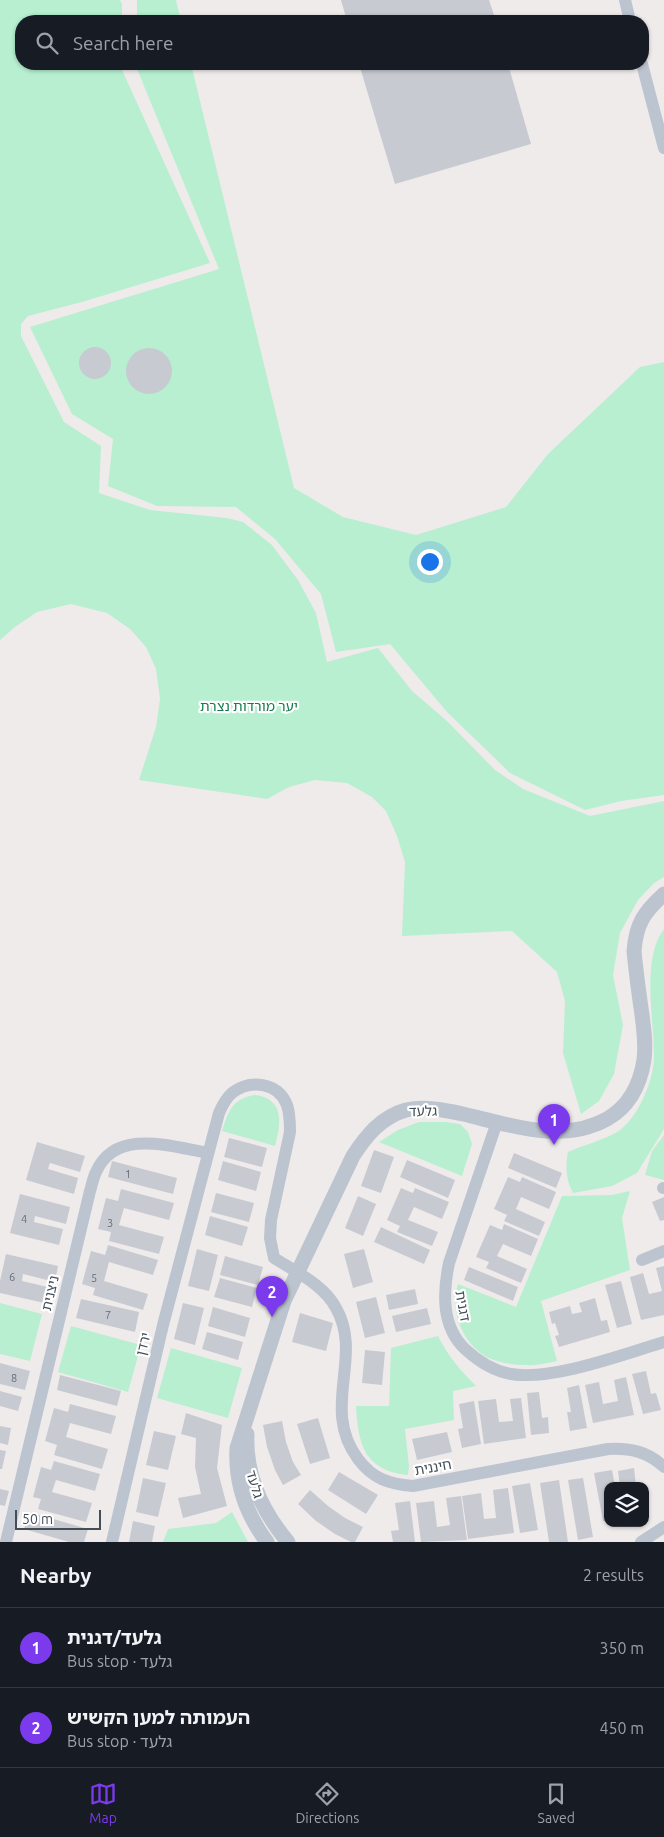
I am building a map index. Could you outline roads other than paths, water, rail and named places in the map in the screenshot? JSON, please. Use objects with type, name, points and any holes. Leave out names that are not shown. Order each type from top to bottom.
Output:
[{"type":"street","points":[[625,0],[629,15]]},
{"type":"street","points":[[644,70],[664,148]]},
{"type":"street","name":"גלעד","points":[[267,1542],[254,1525],[245,1504],[236,1465],[237,1448],[284,1301],[353,1156],[367,1134],[405,1110],[422,1108],[453,1112],[536,1130],[570,1132],[598,1124],[626,1106],[641,1076],[645,1040],[634,951],[635,937],[644,914],[664,894]]},
{"type":"street","name":"גלעד","points":[[637,980],[639,948],[652,920],[664,907]]},
{"type":"street","name":"ירדן","points":[[112,1542],[163,1325],[219,1113],[230,1094],[242,1087],[253,1084],[264,1084],[281,1094],[287,1104],[290,1132],[271,1220],[270,1238],[274,1258],[297,1273]]},
{"type":"street","name":"דגנית","points":[[497,1122],[449,1263],[444,1284],[444,1302],[449,1326],[460,1344],[475,1358],[492,1368],[511,1374],[534,1375],[582,1366],[664,1342]]},
{"type":"street","name":"ניצנית","points":[[6,1542],[96,1171],[103,1160],[111,1153],[133,1143],[144,1142],[208,1153]]},
{"type":"street","points":[[642,1260],[664,1251]]},
{"type":"street","name":"חיננית","points":[[297,1273],[324,1291],[336,1307],[344,1327],[346,1350],[340,1410],[343,1428],[350,1449],[364,1467],[380,1479],[393,1484],[414,1486],[608,1448],[637,1450],[654,1458],[664,1467]]},
{"type":"street","name":"גלעד","points":[[247,1418],[247,1448],[255,1488],[261,1504],[274,1525],[288,1542]]},
{"type":"street","points":[[641,1542],[664,1527]]},
{"type":"place","name":"גלעד/דגנית","points":[[554,1145]]},
{"type":"place","name":"העמותה למען הקשיש","points":[[272,1317]]},
{"type":"park label","name":"יער מורדות נצרת","points":[[249,706]]}]
